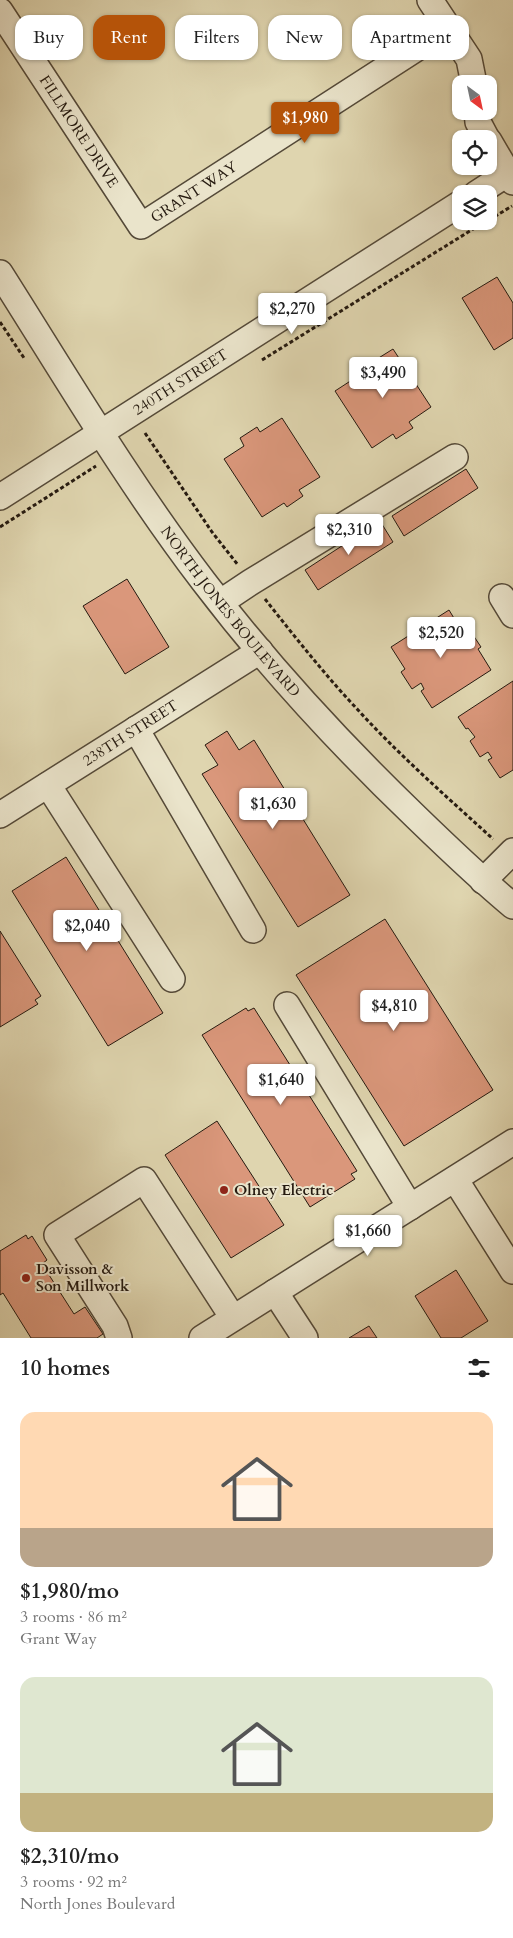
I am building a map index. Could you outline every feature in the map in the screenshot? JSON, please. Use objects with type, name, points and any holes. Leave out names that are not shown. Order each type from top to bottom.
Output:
[{"type":"street","points":[[430,0],[440,15]]},
{"type":"street","name":"FILLMORE DRIVE","points":[[0,11],[141,226]]},
{"type":"street","points":[[469,59],[472,75]]},
{"type":"street","name":"GRANT WAY","points":[[141,226],[398,60]]},
{"type":"street","points":[[493,185],[511,175],[497,154]]},
{"type":"street","name":"240TH STREET","points":[[0,497],[452,209]]},
{"type":"street","name":"NORTH JONES BOULEVARD","points":[[0,273],[101,433],[152,508],[221,602],[260,651],[377,780],[483,882],[513,906]]},
{"type":"street","points":[[221,602],[455,457]]},
{"type":"street","name":"238TH STREET","points":[[0,815],[260,651]]},
{"type":"street","points":[[136,729],[253,930]]},
{"type":"street","points":[[48,784],[172,979]]},
{"type":"street","points":[[483,882],[512,853]]},
{"type":"street","points":[[287,1005],[410,1207]]},
{"type":"street","points":[[202,1338],[513,1142]]},
{"type":"street","points":[[455,1179],[513,1271]]},
{"type":"street","points":[[119,1338],[115,1326],[57,1235],[144,1180],[233,1318]]},
{"type":"street","points":[[275,1292],[304,1338]]},
{"type":"path","points":[[497,215],[513,205]]},
{"type":"path","points":[[261,360],[472,230]]},
{"type":"path","points":[[153,427],[145,433],[212,532],[306,650],[358,711],[426,778],[512,853]]},
{"type":"path","points":[[0,527],[90,470]]},
{"type":"building","points":[[497,277],[513,303],[513,338],[494,350],[462,298]]},
{"type":"building","points":[[393,349],[431,407],[409,422],[413,428],[396,439],[393,434],[372,448],[335,391],[355,378],[350,370],[366,360],[369,364]]},
{"type":"building","points":[[282,418],[320,477],[299,490],[303,496],[287,507],[284,503],[262,517],[224,459],[244,446],[240,438],[257,427],[260,432]]},
{"type":"building","points":[[466,469],[478,488],[404,536],[392,516]]},
{"type":"building","points":[[380,521],[393,542],[318,590],[305,570]]},
{"type":"building","points":[[127,579],[169,647],[125,674],[83,606]]},
{"type":"building","points":[[449,610],[463,633],[469,629],[481,647],[478,649],[491,670],[432,708],[421,691],[424,689],[421,683],[412,689],[401,672],[405,669],[391,647]]},
{"type":"building","points":[[513,681],[513,770],[500,778],[488,760],[492,758],[488,752],[480,757],[470,741],[475,737],[468,728],[466,729],[458,717]]},
{"type":"building","points":[[227,731],[239,750],[254,740],[350,895],[298,927],[202,774],[218,765],[205,745]]},
{"type":"building","points":[[66,857],[163,1013],[108,1046],[12,891]]},
{"type":"building","points":[[385,919],[493,1090],[404,1146],[296,975]]},
{"type":"building","points":[[0,931],[41,996],[35,1000],[38,1004],[0,1027]]},
{"type":"building","points":[[246,1008],[248,1011],[254,1008],[357,1171],[351,1174],[355,1179],[310,1207],[202,1035]]},
{"type":"building","name":"Olney Electric","points":[[217,1121],[284,1225],[231,1258],[165,1155]]},
{"type":"building","name":"Davisson & Son Millwork","points":[[26,1235],[28,1239],[32,1236],[47,1260],[42,1264],[74,1314],[85,1307],[103,1334],[97,1338],[31,1338],[3,1293],[0,1295],[0,1251]]},
{"type":"building","points":[[456,1270],[488,1321],[461,1338],[441,1338],[415,1296]]},
{"type":"building","points":[[369,1326],[377,1338],[349,1338]]},
{"type":"place","name":"Olney Electric","points":[[224,1190]]},
{"type":"place","name":"Davisson & Son Millwork","points":[[26,1278]]}]
